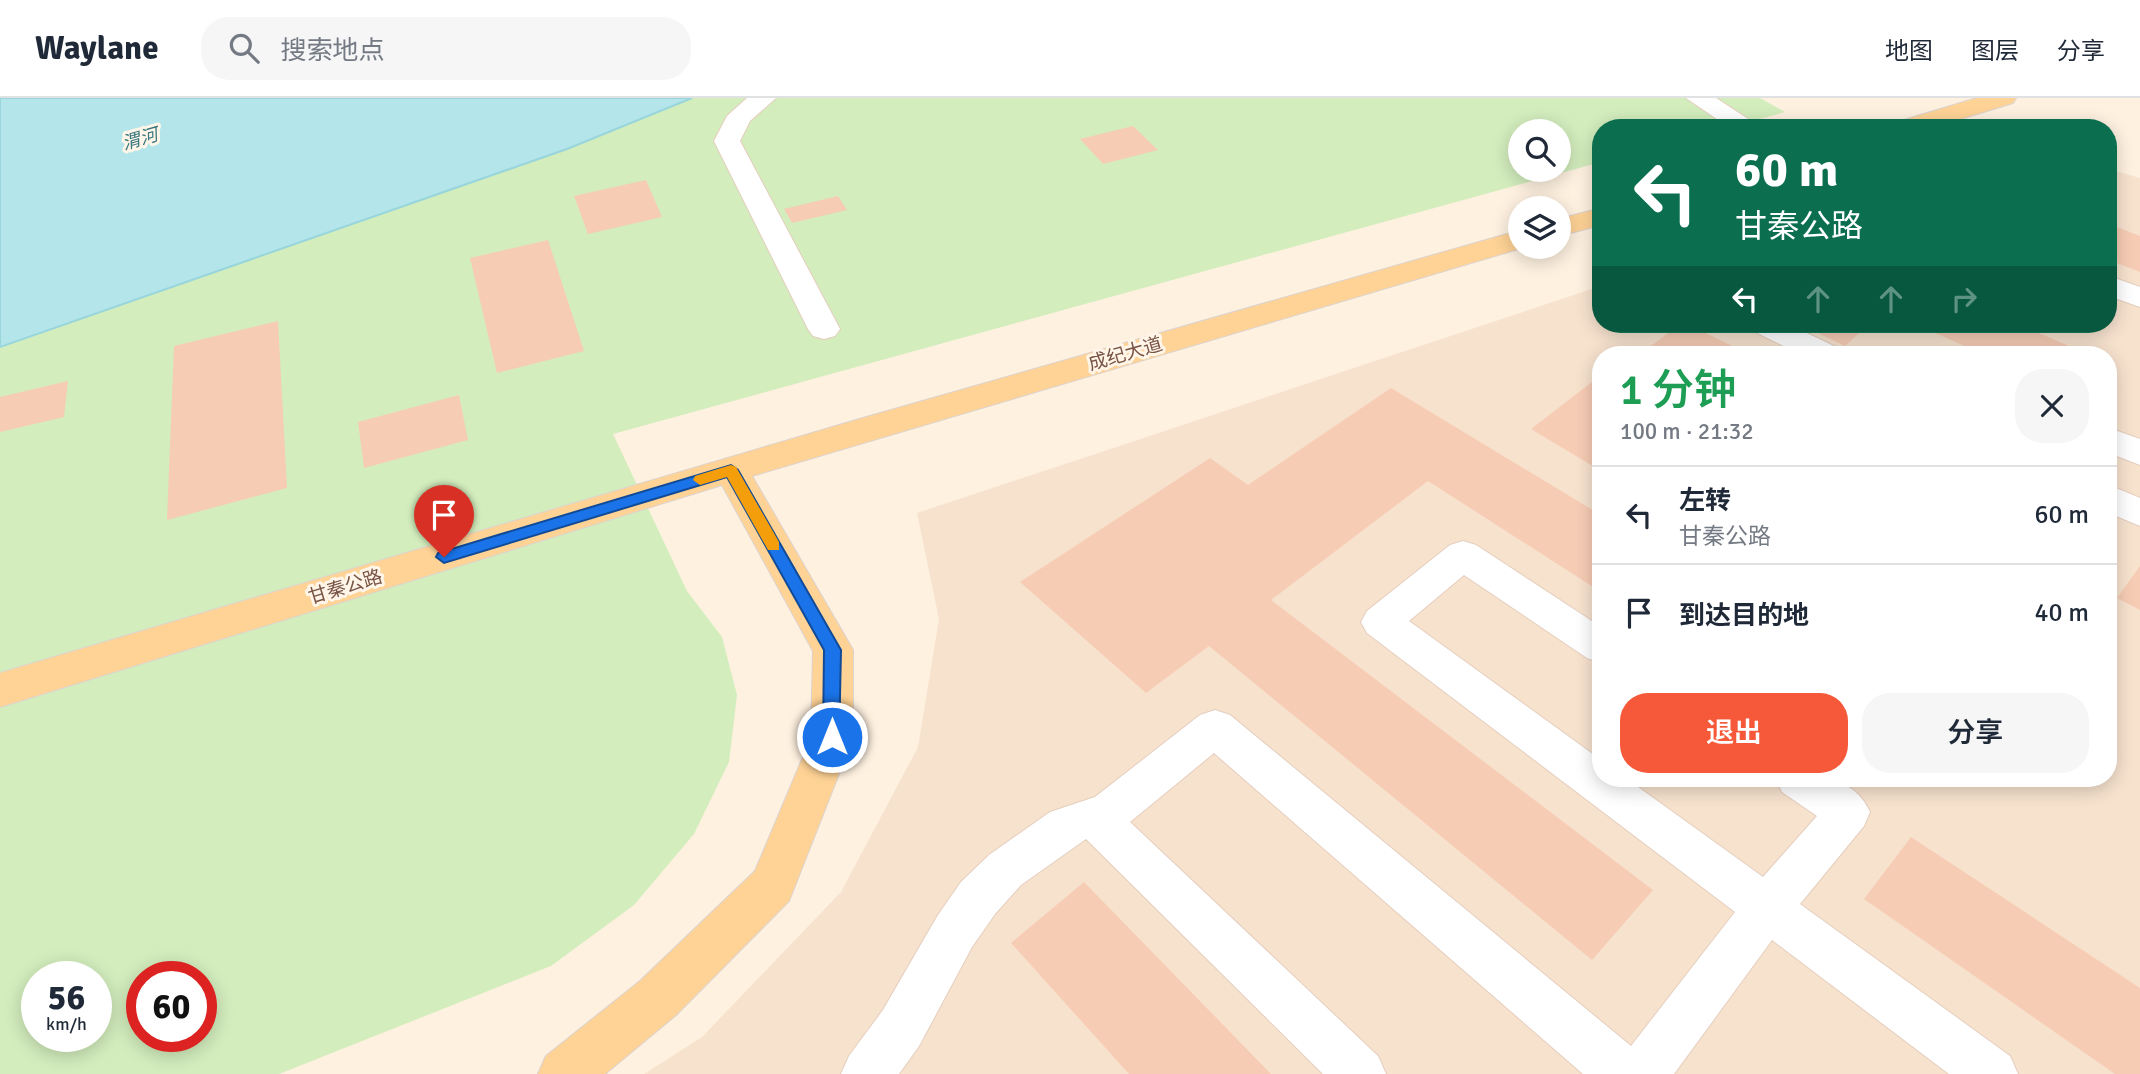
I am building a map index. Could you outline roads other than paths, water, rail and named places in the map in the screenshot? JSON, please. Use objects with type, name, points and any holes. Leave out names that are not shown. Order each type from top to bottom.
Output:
[{"type":"main road","points":[[1933,119],[2004,98]]},
{"type":"main road","points":[[1571,225],[1592,219]]},
{"type":"main road","name":"成纪大道","points":[[731,470],[875,425],[1508,243]]},
{"type":"main road","points":[[564,1074],[658,998],[772,886],[832,737],[833,650],[731,470]]},
{"type":"main road","name":"甘秦公路","points":[[0,690],[731,470]]},
{"type":"street","points":[[764,98],[744,111],[731,125],[727,141],[824,329]]},
{"type":"street","points":[[1699,98],[1734,119]]},
{"type":"street","points":[[2117,288],[2140,298]]},
{"type":"street","points":[[1783,333],[1809,346]]},
{"type":"street","points":[[2117,443],[2140,453]]},
{"type":"street","points":[[2117,502],[2140,513]]},
{"type":"street","points":[[1592,641],[1463,555],[1381,622],[1592,778]]},
{"type":"street","points":[[867,1074],[901,1028],[955,931],[978,898],[1034,846],[1066,826],[1109,812],[1215,728],[1623,1074]]},
{"type":"street","points":[[1604,787],[1992,1074]]},
{"type":"street","points":[[1642,1074],[1767,908],[1848,812],[1810,787]]},
{"type":"street","points":[[1094,817],[1360,1074]]},
{"type":"water","name":"渭河","points":[[0,98],[692,98],[567,149],[0,347]]}]
